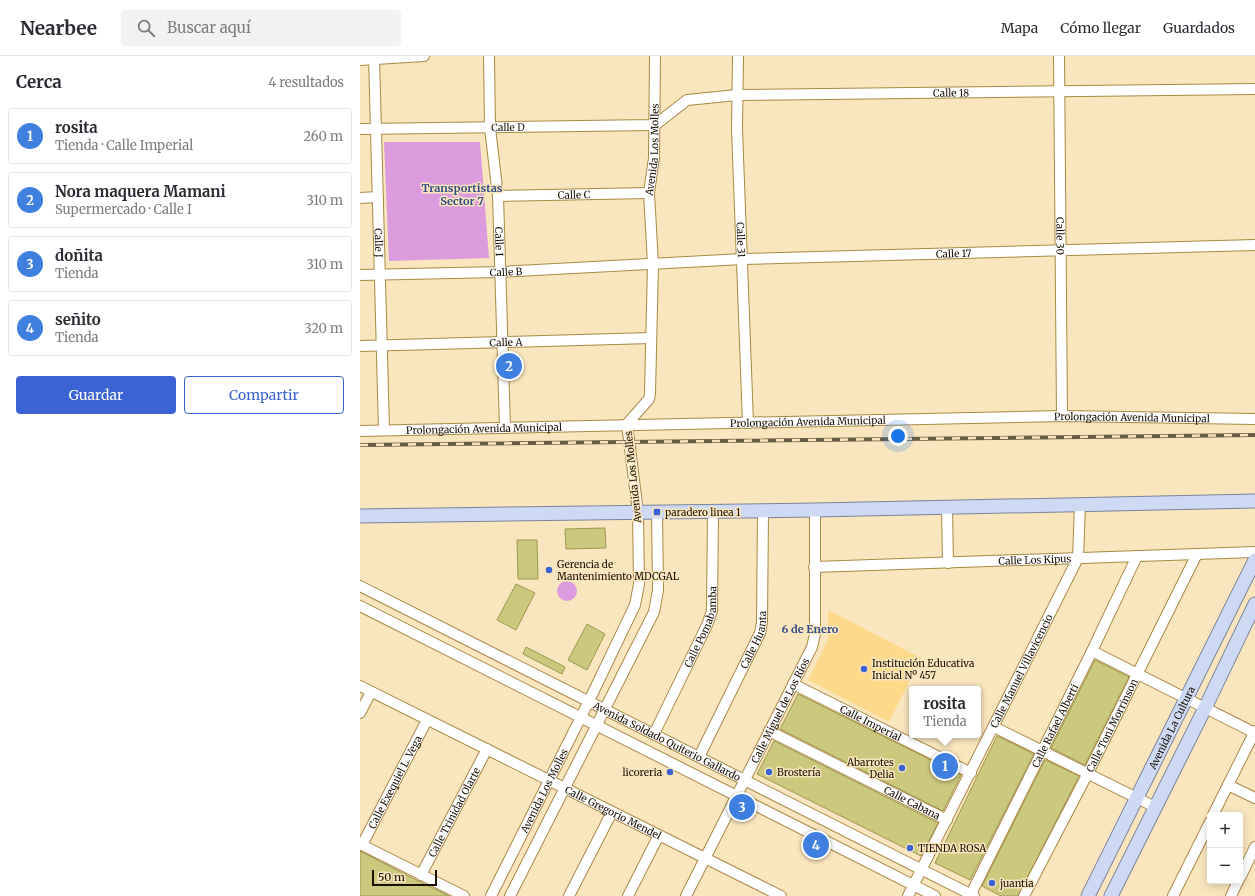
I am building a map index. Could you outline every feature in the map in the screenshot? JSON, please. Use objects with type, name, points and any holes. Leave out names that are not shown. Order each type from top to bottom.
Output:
[{"type":"main road","points":[[360,516],[947,508],[1255,501]]},
{"type":"main road","name":"Avenida La Cultura","points":[[1088,896],[1187,700],[1255,560]]},
{"type":"main road","name":"Avenida La Cultura","points":[[1110,896],[1156,807],[1255,604]]},
{"type":"street","points":[[360,60],[424,56]]},
{"type":"street","name":"Calle I","points":[[489,56],[490,128],[498,196],[504,428]]},
{"type":"street","name":"Avenida Los Molles","points":[[491,896],[589,701],[637,599],[639,584],[638,512],[627,424],[649,399],[650,393],[652,264],[649,193],[654,158],[655,56]]},
{"type":"street","name":"Calle 31","points":[[738,56],[737,129],[748,423]]},
{"type":"street","name":"Calle 30","points":[[1059,56],[1062,416]]},
{"type":"street","name":"Calle J","points":[[374,58],[384,430]]},
{"type":"street","name":"Calle 18","points":[[655,125],[687,100],[737,95],[1255,89]]},
{"type":"street","name":"Calle D","points":[[360,129],[655,125]]},
{"type":"street","name":"Calle C","points":[[498,196],[649,193]]},
{"type":"street","points":[[360,198],[378,197]]},
{"type":"street","name":"Calle 17","points":[[652,264],[742,259],[1255,245]]},
{"type":"street","name":"Calle B","points":[[360,275],[500,272],[652,264]]},
{"type":"street","name":"Calle A","points":[[360,346],[651,338]]},
{"type":"street","name":"Prolongación Avenida Municipal","points":[[360,431],[627,424],[748,423],[1062,416],[1255,419]]},
{"type":"street","name":"Calle Manuel Villavicencio","points":[[908,896],[1078,558],[1080,505]]},
{"type":"street","points":[[947,508],[948,563]]},
{"type":"street","name":"Calle Miguel de Los Ríos","points":[[686,896],[812,647],[815,634],[815,510]]},
{"type":"street","name":"Calle Pomabamba","points":[[654,734],[707,625],[712,611],[712,511]]},
{"type":"street","name":"Calle Huanta","points":[[699,757],[760,633],[762,622],[763,511]]},
{"type":"street","name":"Avenida Los Molles","points":[[510,896],[605,709],[656,604],[658,590],[657,512]]},
{"type":"street","name":"Calle Los Kipus","points":[[814,567],[1255,552]]},
{"type":"street","name":"Calle Toni Morrinson","points":[[1024,896],[1088,773],[1197,554]]},
{"type":"street","name":"Calle Rafael Alberti","points":[[973,895],[1137,556]]},
{"type":"street","name":"Avenida Soldado Quiterio Gallardo","points":[[360,586],[973,895]]},
{"type":"street","points":[[361,608],[370,591]]},
{"type":"street","name":"Avenida Soldado Quiterio Gallardo","points":[[361,608],[581,717],[935,896]]},
{"type":"street","points":[[1092,651],[1255,733],[1214,812]]},
{"type":"street","name":"Calle Imperial","points":[[793,684],[971,773]]},
{"type":"street","name":"Calle Gregorio Mendel","points":[[360,686],[781,896]]},
{"type":"street","points":[[360,713],[371,692]]},
{"type":"street","name":"Calle Exequiel L. Vega","points":[[361,844],[427,720]]},
{"type":"street","points":[[994,727],[1156,807]]},
{"type":"street","name":"Calle Cabana","points":[[769,731],[947,820]]},
{"type":"street","name":"Calle Trinidad Olarte","points":[[421,875],[487,749]]},
{"type":"street","points":[[1228,785],[1255,798]]},
{"type":"street","points":[[569,896],[612,812]]},
{"type":"street","points":[[1173,896],[1207,828]]},
{"type":"street","points":[[628,896],[659,835]]},
{"type":"street","points":[[361,844],[464,896]]},
{"type":"street","points":[[1243,872],[1255,847]]},
{"type":"street","points":[[1231,896],[1237,884]]},
{"type":"shaded area","points":[[384,142],[480,142],[489,258],[389,261]]},
{"type":"shaded area","points":[[567,581],[574,584],[577,591],[574,598],[567,601],[560,598],[557,591],[560,584]]},
{"type":"shaded area","name":"Institución Educativa Inicial Nº 457","points":[[828,610],[921,658],[889,722],[808,680],[828,639]]},
{"type":"building","points":[[605,528],[606,548],[566,549],[565,529]]},
{"type":"building","points":[[517,540],[537,540],[538,579],[518,579]]},
{"type":"building","points":[[516,584],[535,593],[516,630],[497,620]]},
{"type":"building","points":[[587,624],[605,634],[587,670],[568,660]]},
{"type":"building","points":[[526,647],[565,667],[562,674],[523,654]]},
{"type":"building","points":[[1095,660],[1129,677],[1085,765],[1051,748]]},
{"type":"building","points":[[798,694],[961,775],[943,811],[780,729]]},
{"type":"building","points":[[997,736],[1034,754],[970,880],[935,863]]},
{"type":"building","points":[[774,741],[938,823],[921,856],[757,774]]},
{"type":"building","points":[[1045,760],[1079,776],[1018,896],[1001,896],[982,886]]},
{"type":"building","points":[[360,851],[418,881],[449,896],[360,896]]},
{"type":"railway","points":[[360,445],[1255,435]]},
{"type":"place","name":"Nora maquera Mamani","points":[[509,366]]},
{"type":"place","name":"paradero linea 1","points":[[657,512]]},
{"type":"place","name":"Gerencia de Mantenimiento MDCGAL","points":[[549,570]]},
{"type":"place","name":"Institución Educativa Inicial Nº 457","points":[[864,669]]},
{"type":"place","name":"rosita","points":[[945,766]]},
{"type":"place","name":"Abarrotes Delia","points":[[902,768]]},
{"type":"place","name":"licoreria","points":[[670,772]]},
{"type":"place","name":"Brostería","points":[[769,772]]},
{"type":"place","name":"doñita","points":[[742,807]]},
{"type":"place","name":"señito","points":[[816,845]]},
{"type":"place","name":"TIENDA ROSA","points":[[910,848]]},
{"type":"place","name":"juantia","points":[[992,883]]},
{"type":"district","name":"Transportistas Sector 7","points":[[462,194]]},
{"type":"district","name":"6 de Enero","points":[[810,629]]}]
